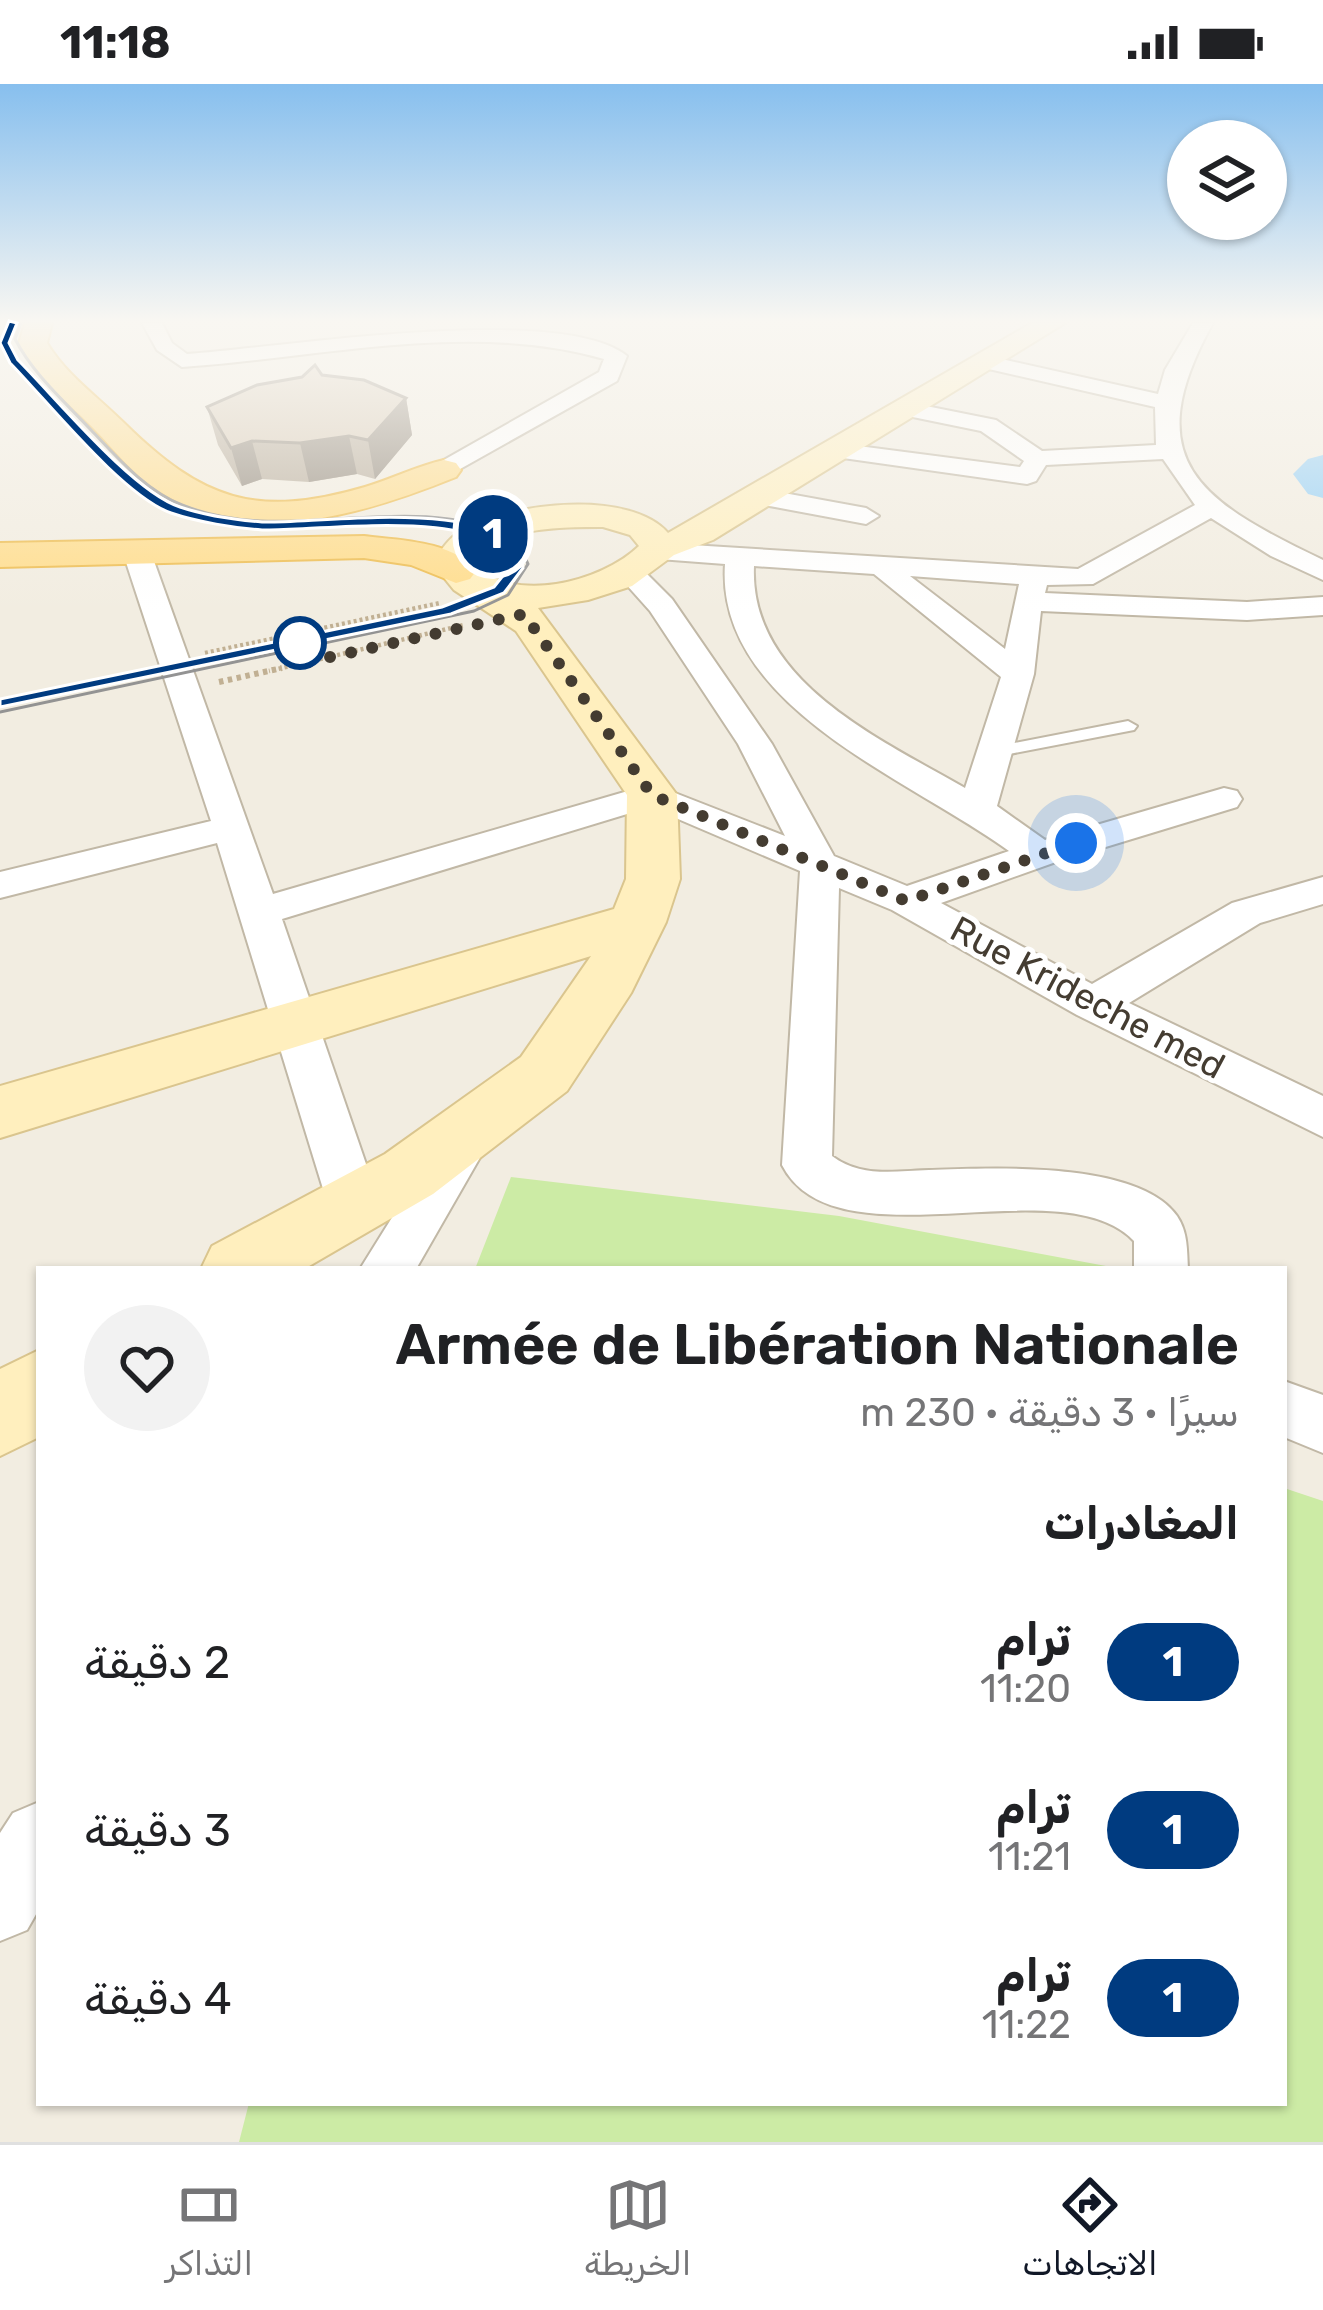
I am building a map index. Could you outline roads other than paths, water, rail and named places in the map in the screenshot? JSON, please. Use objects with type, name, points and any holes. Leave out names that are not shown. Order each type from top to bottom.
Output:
[{"type":"main road","points":[[104,419],[170,484],[235,506],[347,514],[481,582],[598,601],[647,563]]},
{"type":"main road","points":[[0,554],[386,548],[420,555],[481,582],[535,596],[586,588],[647,563],[896,419]]},
{"type":"main road","points":[[306,510],[362,500],[444,470]]},
{"type":"main road","points":[[444,470],[399,509],[408,526],[548,625],[552,614],[586,588]]},
{"type":"main road","points":[[481,582],[546,519],[750,500]]},
{"type":"main road","points":[[0,554],[79,534],[122,510],[136,550]]},
{"type":"main road","points":[[605,516],[643,527],[647,563]]},
{"type":"main road","points":[[243,1266],[471,1132],[544,1073],[601,992],[638,922],[652,879],[652,795],[481,582]]},
{"type":"main road","points":[[0,1112],[638,922]]},
{"type":"main road","points":[[0,1417],[36,1390]]},
{"type":"street","points":[[444,470],[534,419]]},
{"type":"street","points":[[957,419],[988,425],[1037,459],[1139,450],[1170,452]]},
{"type":"street","points":[[1166,419],[1164,439],[1182,481],[1257,540],[1323,571]]},
{"type":"street","points":[[843,451],[1027,476],[1037,459]]},
{"type":"street","points":[[869,567],[866,516],[875,483]]},
{"type":"street","points":[[750,500],[866,516]]},
{"type":"street","points":[[1031,589],[1083,578],[1213,506]]},
{"type":"street","points":[[136,550],[354,1205]]},
{"type":"street","points":[[740,555],[738,590],[753,641],[825,721],[977,810],[1039,854]]},
{"type":"street","points":[[1161,1266],[1158,1232],[1135,1207],[1069,1192],[860,1193],[836,1187],[808,1166],[820,867],[647,563],[740,555],[1246,611],[1323,607]]},
{"type":"street","points":[[869,567],[1018,674]]},
{"type":"street","points":[[977,810],[1018,674],[1031,589]]},
{"type":"street","points":[[754,744],[825,721]]},
{"type":"street","points":[[260,912],[652,795]]},
{"type":"street","name":"Rue Krideche med","points":[[652,795],[906,901],[1093,1004],[1323,1118]]},
{"type":"street","points":[[906,901],[1039,854],[1224,799]]},
{"type":"street","points":[[0,885],[231,828]]},
{"type":"street","points":[[1093,1004],[1246,913],[1323,890]]},
{"type":"street","points":[[389,1266],[471,1132]]},
{"type":"street","points":[[1287,1410],[1323,1424]]},
{"type":"street","points":[[0,1903],[36,1844]]},
{"type":"lane","points":[[994,752],[1128,726]]},
{"type":"waterway","points":[[1323,468],[1314,474],[1323,485]]},
{"type":"tram line","name":"1","points":[[0,704],[446,611],[499,590],[516,568],[514,552],[500,538],[452,523],[259,526],[174,510],[141,491],[71,419]]},
{"type":"tram line","points":[[0,712],[474,611],[508,595],[528,564],[515,537],[472,523],[387,516],[263,521],[222,517],[182,505],[144,482],[81,419]]}]
